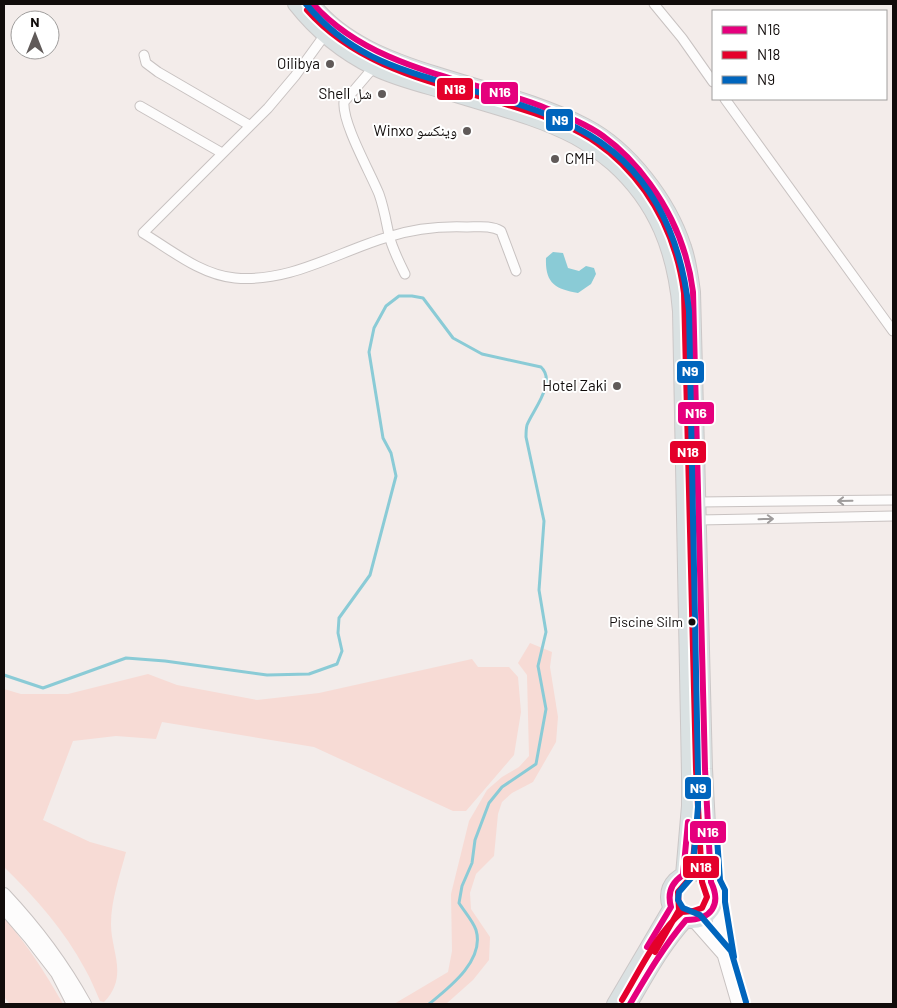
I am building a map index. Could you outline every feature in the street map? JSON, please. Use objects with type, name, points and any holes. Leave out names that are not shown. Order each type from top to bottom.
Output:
[{"type":"main road","points":[[295,4],[311,24],[324,36],[373,68],[535,119],[571,135],[602,155],[618,169],[644,198],[661,228],[671,255],[678,290],[690,806],[683,875]]},
{"type":"main road","points":[[313,4],[322,15],[340,30],[382,55],[541,107],[587,126],[634,164],[663,204],[680,236],[685,249],[693,292],[705,768],[711,882],[716,892],[724,956],[738,1004]]},
{"type":"main road","points":[[684,502],[698,502]]},
{"type":"main road","points":[[684,520],[699,520]]},
{"type":"main road","points":[[711,882],[701,875],[683,875],[673,883],[668,895],[671,907],[677,916],[690,921],[724,956]]},
{"type":"main road","points":[[4,894],[56,956],[85,1004]]},
{"type":"main road","points":[[630,1004],[669,940],[690,921],[708,916],[716,904]]},
{"type":"main road","points":[[614,1004],[671,907]]},
{"type":"main road","points":[[4,908],[57,973],[73,1004]]},
{"type":"street","points":[[654,4],[682,38],[712,81]]},
{"type":"street","points":[[324,36],[295,76],[268,108],[143,233],[187,260],[211,272],[234,278],[256,279],[303,269],[389,236],[444,227],[496,228],[503,236],[516,271]]},
{"type":"street","points":[[144,55],[146,62],[158,72],[249,125]]},
{"type":"street","points":[[373,68],[344,102],[345,115],[384,208],[389,236],[405,274]]},
{"type":"street","points":[[726,100],[893,331]]},
{"type":"street","points":[[140,106],[222,153]]},
{"type":"street","points":[[698,502],[893,500]]},
{"type":"street","points":[[699,520],[893,516]]},
{"type":"shaded area","points":[[530,643],[552,652],[550,667],[558,717],[556,742],[533,782],[512,793],[502,802],[498,814],[494,856],[476,874],[470,893],[471,909],[490,937],[489,960],[473,980],[446,1004],[394,1004],[448,972],[452,951],[451,894],[469,821],[487,790],[502,777],[519,767],[529,756],[527,675],[518,663]]},
{"type":"shaded area","points":[[472,659],[478,667],[509,667],[518,677],[521,712],[514,755],[466,811],[453,811],[314,747],[162,722],[156,739],[116,736],[73,741],[43,820],[90,842],[126,852],[111,915],[117,964],[116,983],[104,1002],[100,1001],[77,955],[59,928],[38,902],[4,867],[4,689],[21,694],[68,694],[148,674],[177,685],[257,700],[319,693]]},
{"type":"shaded area","points":[[4,918],[21,938],[63,1004],[10,1004],[4,997]]},
{"type":"water","points":[[553,252],[563,253],[568,268],[579,271],[586,266],[594,268],[596,274],[591,284],[578,293],[558,287],[553,283],[547,273],[546,258]]},
{"type":"waterway","points":[[4,675],[43,688],[126,658],[165,661],[267,675],[309,674],[337,664],[342,651],[338,633],[339,618],[370,575],[396,476],[391,453],[383,438],[369,352],[374,328],[386,306],[399,296],[423,298],[453,338],[482,354],[541,367],[545,373],[545,388],[527,425],[526,437],[544,521],[539,590],[546,632],[538,666],[546,709],[536,764],[502,787],[489,803],[475,840],[472,863],[462,886],[459,903],[476,930],[475,952],[464,972],[429,1004]]},
{"type":"transit line","name":"N9","points":[[306,4],[338,35],[355,47],[391,65],[547,115],[577,128],[602,143],[624,161],[642,182],[657,204],[669,229],[685,283],[689,311],[698,774],[698,807],[692,877],[679,892],[678,900],[683,908],[700,915],[731,951],[746,1002]]},
{"type":"transit line","name":"N16","points":[[313,4],[336,26],[362,43],[389,57],[448,78],[538,105],[579,122],[603,136],[628,158],[659,196],[673,222],[684,249],[693,292],[705,769],[711,882],[714,890],[715,904],[708,914],[686,920],[670,940],[630,1004]]},
{"type":"transit line","name":"N18","points":[[307,10],[329,31],[353,48],[379,62],[434,83],[550,119],[570,127],[597,143],[611,153],[635,178],[653,203],[671,239],[679,265],[684,293],[696,769],[702,882],[707,897],[702,908],[682,912],[664,931],[622,1000]]},
{"type":"transit line","name":"N16","points":[[647,947],[671,907],[671,889],[683,875],[688,822]]},
{"type":"transit line","name":"N18","points":[[655,952],[679,910],[678,892],[691,877],[697,823]]},
{"type":"transit line","name":"N9","points":[[716,824],[720,880],[725,890],[725,902],[734,957]]},
{"type":"place","name":"Oilibya","points":[[330,64]]},
{"type":"place","name":"Shell شل","points":[[382,94]]},
{"type":"place","name":"Winxo وينكسو","points":[[467,131]]},
{"type":"place","name":"CMH","points":[[555,159]]},
{"type":"place","name":"Hotel Zaki","points":[[617,386]]},
{"type":"place","name":"Piscine Silm","points":[[692,622]]}]
